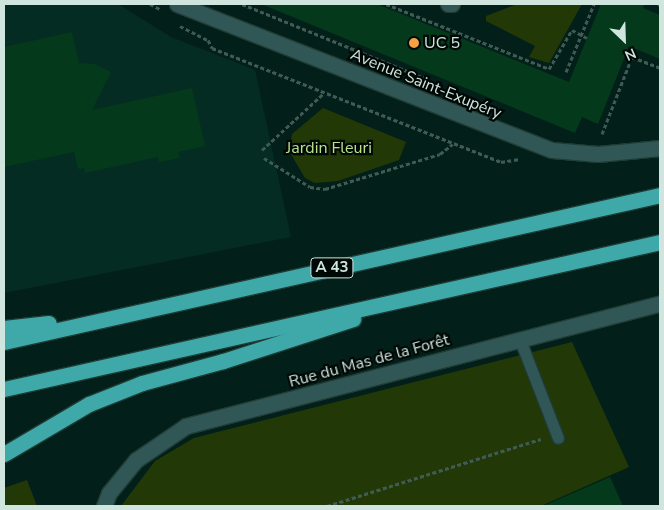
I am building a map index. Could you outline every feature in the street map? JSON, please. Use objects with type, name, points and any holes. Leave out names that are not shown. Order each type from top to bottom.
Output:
[{"type":"highway","name":"A 43","points":[[4,342],[660,195]]},
{"type":"highway","points":[[4,389],[660,242]]},
{"type":"highway","points":[[4,454],[89,404],[142,383],[223,361],[443,290]]},
{"type":"highway","points":[[4,328],[125,314]]},
{"type":"street","name":"Avenue Saint-Exupéry","points":[[183,5],[552,150],[598,154],[660,148]]},
{"type":"street","name":"Rue du Mas de la Forêt","points":[[107,500],[136,460],[186,426],[660,303]]},
{"type":"lane","points":[[520,340],[558,436]]},
{"type":"path","points":[[242,4],[434,82]]},
{"type":"path","points":[[386,4],[549,69],[572,30],[587,38]]},
{"type":"path","points":[[566,72],[594,4]]},
{"type":"path","points":[[626,54],[660,68]]},
{"type":"path","points":[[610,139],[601,138],[632,56]]},
{"type":"path","points":[[262,150],[324,93]]},
{"type":"path","points":[[264,158],[310,187],[325,189],[440,154],[453,144]]},
{"type":"path","points":[[327,506],[558,436]]},
{"type":"shaded area","points":[[4,4],[118,4],[171,37],[255,70],[291,237],[4,293]]},
{"type":"green space","points":[[517,4],[582,4],[549,63],[529,57],[535,46],[486,21],[486,16]]},
{"type":"green space","name":"Jardin Fleuri","points":[[323,108],[406,142],[399,160],[338,181],[315,183],[305,178],[289,151],[292,134]]},
{"type":"green space","points":[[572,342],[629,467],[541,506],[121,506],[155,461],[194,438]]},
{"type":"green space","points":[[27,480],[37,506],[4,506],[4,488]]},
{"type":"building","name":"UC 5","points":[[261,4],[377,4],[569,82],[601,4],[645,4],[643,8],[660,15],[660,59],[629,46],[598,124],[582,117],[575,133]]},
{"type":"building","points":[[72,32],[79,63],[95,64],[111,72],[92,110],[192,88],[205,146],[178,152],[180,158],[159,162],[158,157],[85,173],[84,168],[78,169],[74,152],[4,167],[4,47]]},
{"type":"building","points":[[610,477],[623,506],[543,506]]},
{"type":"place","name":"UC 5","points":[[414,43]]}]
